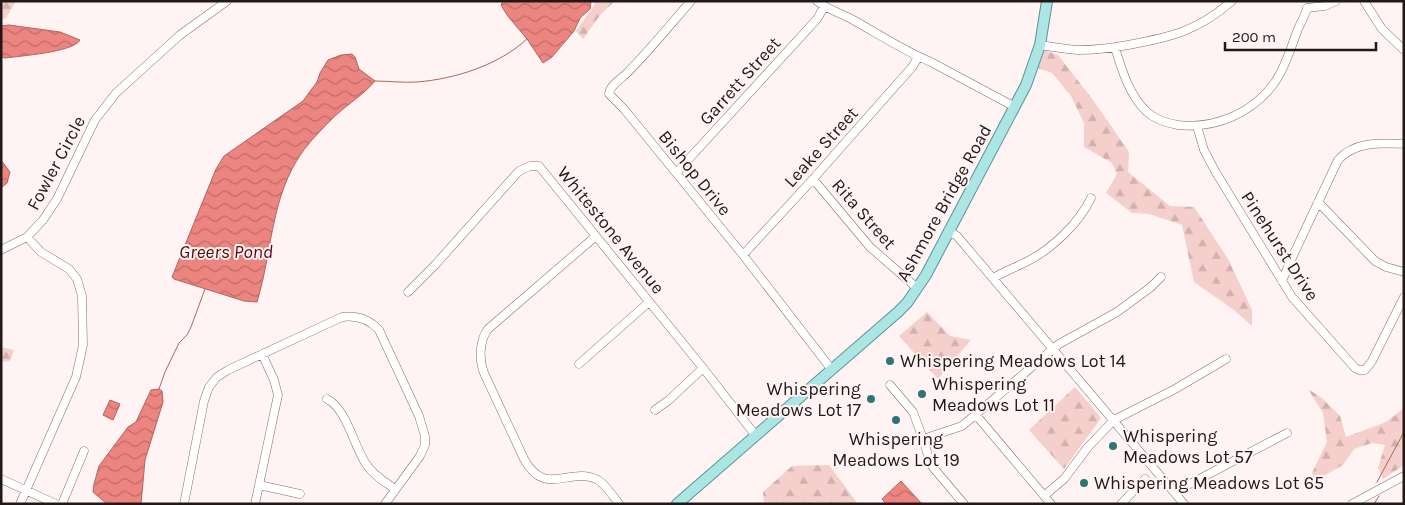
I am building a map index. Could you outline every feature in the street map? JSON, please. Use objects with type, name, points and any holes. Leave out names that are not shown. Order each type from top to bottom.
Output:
[{"type":"main road","name":"Ashmore Bridge Road","points":[[677,504],[907,303],[926,275],[1026,84],[1040,45],[1047,1]]},
{"type":"street","name":"Fowler Circle","points":[[27,237],[50,211],[95,120],[116,93],[180,35],[227,1]]},
{"type":"street","name":"Bishop Drive","points":[[691,1],[609,92],[743,255],[832,370]]},
{"type":"street","points":[[817,1],[824,7],[849,18],[918,57],[932,62],[1015,107]]},
{"type":"street","points":[[1040,45],[1079,50],[1115,48],[1155,40],[1179,33],[1204,22],[1232,1]]},
{"type":"street","points":[[1301,1],[1307,8]]},
{"type":"street","points":[[1307,8],[1325,6],[1336,1]]},
{"type":"street","points":[[1364,1],[1382,29],[1404,50]]},
{"type":"street","name":"Garrett Street","points":[[676,172],[817,19],[824,7]]},
{"type":"street","points":[[1115,48],[1130,90],[1146,112],[1169,124],[1197,126],[1233,117],[1255,103],[1269,90],[1283,69],[1307,8]]},
{"type":"street","name":"Leake Street","points":[[743,255],[913,66],[918,57]]},
{"type":"street","name":"Pinehurst Drive","points":[[1197,126],[1204,150],[1215,171],[1282,281],[1301,308],[1359,370],[1367,368],[1372,361],[1404,298]]},
{"type":"street","points":[[1282,281],[1336,163],[1346,152],[1360,146],[1375,143],[1404,144]]},
{"type":"street","name":"Whitestone Avenue","points":[[408,292],[519,171],[537,165],[543,170],[756,436]]},
{"type":"street","name":"Rita Street","points":[[813,179],[870,247],[917,288]]},
{"type":"street","points":[[993,278],[1028,261],[1049,247],[1082,213],[1091,198]]},
{"type":"street","points":[[1318,202],[1375,261],[1386,267],[1404,272]]},
{"type":"street","points":[[948,231],[957,236],[1054,348],[1184,504]]},
{"type":"street","points":[[596,236],[488,329],[483,340],[481,361],[484,373],[524,460],[531,471],[541,478],[547,479],[581,477],[595,479],[602,484],[619,504]]},
{"type":"street","points":[[1,250],[27,237],[41,252],[69,269],[77,279],[82,296],[84,322],[83,345],[78,370],[20,504]]},
{"type":"street","points":[[923,439],[955,429],[976,415],[1054,348],[1117,312],[1151,287],[1161,277]]},
{"type":"street","points":[[579,364],[649,302]]},
{"type":"street","points":[[184,504],[204,401],[209,387],[228,370],[342,317],[349,316],[360,318],[374,325],[383,338],[419,416],[425,436],[425,445],[420,456],[385,504]]},
{"type":"street","points":[[255,504],[278,395],[274,380],[262,354]]},
{"type":"street","points":[[1044,496],[1064,479],[1088,447],[1114,420],[1175,389],[1226,359]]},
{"type":"street","points":[[655,410],[669,400],[703,368]]},
{"type":"street","points":[[890,385],[912,412],[931,466],[964,504]]},
{"type":"street","points":[[327,399],[335,404],[339,410],[369,469],[395,489]]},
{"type":"street","points":[[976,415],[1051,504]]},
{"type":"street","points":[[1175,493],[1287,433]]},
{"type":"street","points":[[62,504],[84,451]]},
{"type":"street","points":[[1352,504],[1404,476]]},
{"type":"street","points":[[1,479],[56,504]]},
{"type":"street","points":[[1121,504],[1145,479]]},
{"type":"street","points":[[259,485],[300,494]]},
{"type":"green space","points":[[1,1],[16,1],[6,18],[1,20]]},
{"type":"green space","points":[[592,1],[615,1],[601,14],[583,39],[576,31],[595,4]]},
{"type":"green space","points":[[1044,50],[1058,55],[1093,100],[1129,152],[1128,172],[1170,206],[1194,207],[1228,259],[1252,310],[1252,326],[1234,310],[1194,282],[1182,225],[1149,214],[1132,213],[1106,193],[1117,174],[1112,163],[1084,147],[1084,123],[1071,96],[1052,73],[1038,68]]},
{"type":"green space","points":[[927,312],[950,336],[971,340],[938,379],[899,336]]},
{"type":"green space","points":[[1,347],[14,350],[10,361],[1,362]]},
{"type":"green space","points":[[1075,387],[1101,418],[1064,469],[1029,430]]},
{"type":"green space","points":[[1308,389],[1322,398],[1340,416],[1346,437],[1386,422],[1404,408],[1404,465],[1383,479],[1378,468],[1385,445],[1372,443],[1354,449],[1343,465],[1315,481],[1312,473],[1327,442],[1323,413]]},
{"type":"green space","points":[[829,465],[858,504],[764,504],[763,492],[792,466]]},
{"type":"water","points":[[503,1],[591,2],[590,9],[580,18],[574,31],[552,57],[543,63],[527,39],[507,15],[501,5]]},
{"type":"water","points":[[9,25],[60,32],[80,40],[68,48],[34,55],[5,58],[1,57],[1,26]]},
{"type":"water","name":"Greers Pond","points":[[352,54],[359,69],[375,81],[327,124],[298,159],[280,198],[257,302],[244,301],[174,279],[172,277],[216,169],[224,156],[303,101],[317,82],[328,60],[341,55]]},
{"type":"water","points":[[1,160],[10,172],[7,183],[1,188]]},
{"type":"water","points":[[159,389],[162,391],[163,402],[145,460],[141,504],[107,504],[93,492],[99,466],[128,427],[136,422],[151,390]]},
{"type":"water","points":[[110,400],[120,404],[113,420],[103,415]]},
{"type":"water","points":[[901,481],[922,504],[886,504],[882,499]]},
{"type":"waterway","points":[[375,81],[417,82],[461,74],[490,63],[516,48],[527,39]]},
{"type":"waterway","points":[[159,389],[179,343],[187,335],[191,327],[205,289]]},
{"type":"waterway","points":[[1377,482],[1404,432]]},
{"type":"waterway","points":[[1374,504],[1379,496]]},
{"type":"place","name":"Whispering Meadows Lot 14","points":[[890,361]]},
{"type":"place","name":"Whispering Meadows Lot 11","points":[[922,394]]},
{"type":"place","name":"Whispering Meadows Lot 17","points":[[871,399]]},
{"type":"place","name":"Whispering Meadows Lot 19","points":[[896,420]]},
{"type":"place","name":"Whispering Meadows Lot 57","points":[[1113,446]]},
{"type":"place","name":"Whispering Meadows Lot 65","points":[[1084,483]]}]
